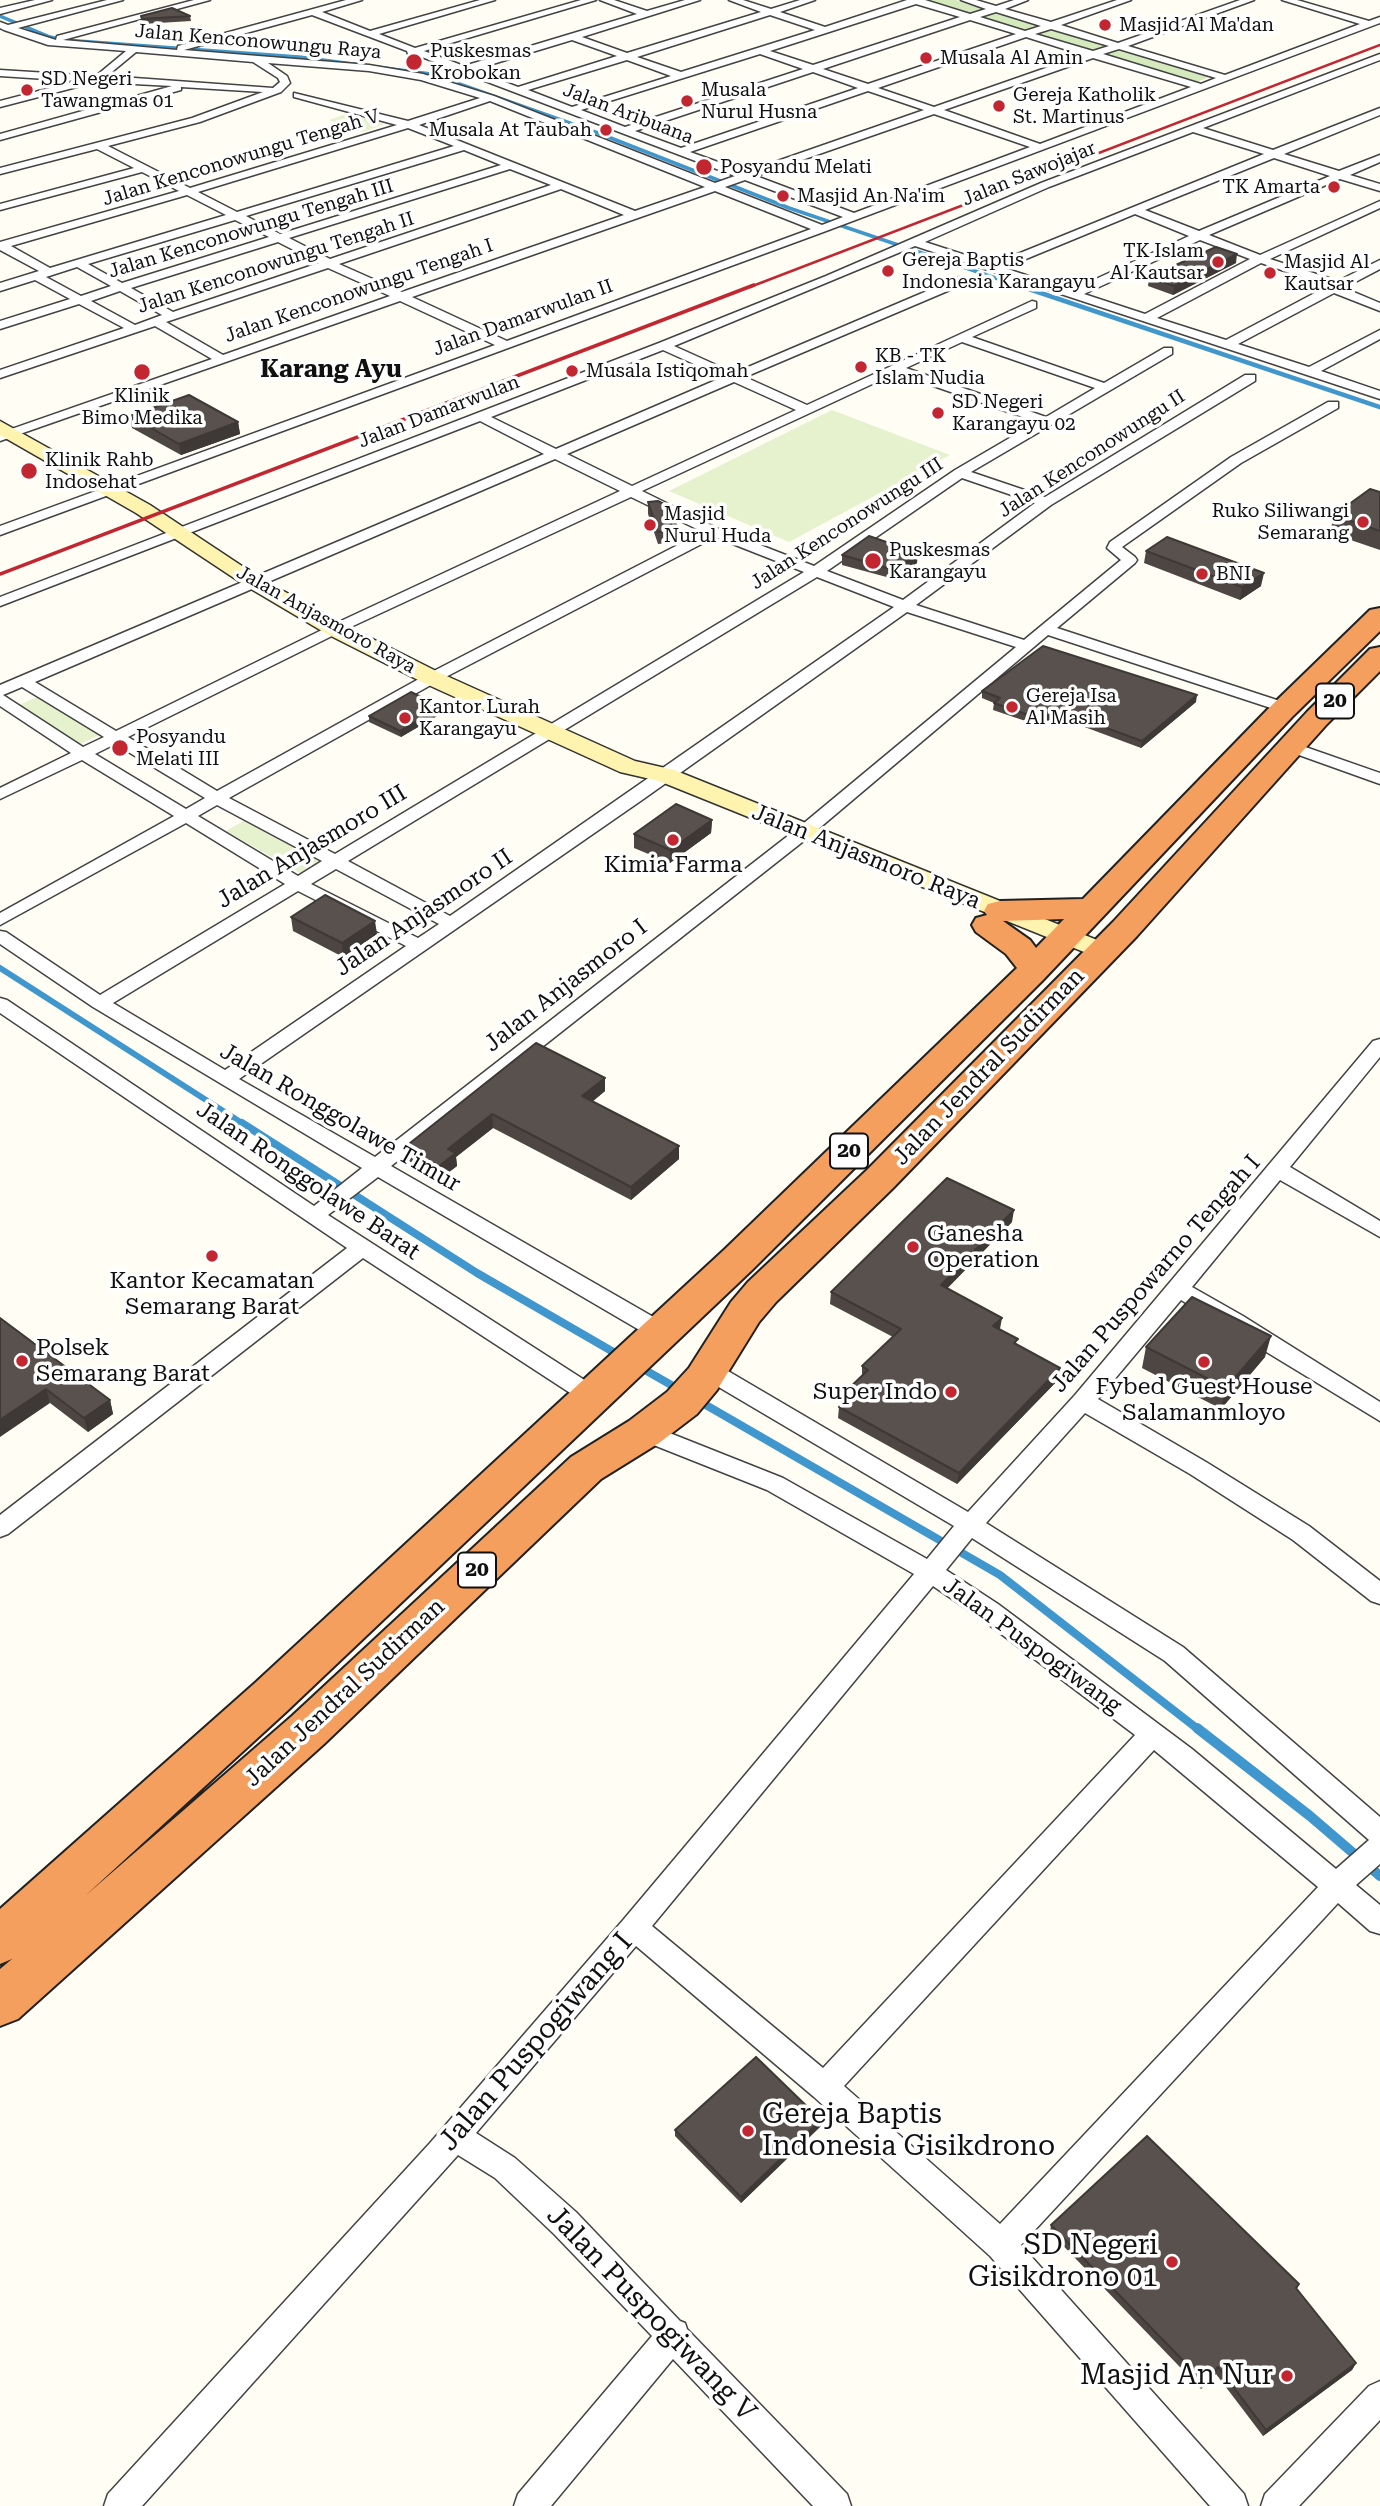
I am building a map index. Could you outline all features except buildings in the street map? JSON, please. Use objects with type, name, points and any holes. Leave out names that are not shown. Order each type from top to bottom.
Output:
[{"type":"highway","name":"Jalan Jendral Sudirman","points":[[0,1941],[271,1697],[653,1340],[1051,952],[1286,708],[1380,617]]},
{"type":"highway","name":"Jalan Jendral Sudirman","points":[[0,2002],[308,1730],[586,1468],[682,1403],[706,1375],[745,1312],[762,1292],[880,1179],[1096,959],[1291,747],[1380,655]]},
{"type":"highway","points":[[994,918],[1094,908]]},
{"type":"highway","points":[[994,918],[1018,947],[1051,952]]},
{"type":"street","points":[[0,11],[47,0]]},
{"type":"street","points":[[3,27],[118,0]]},
{"type":"street","points":[[52,40],[205,0]]},
{"type":"street","points":[[178,50],[353,0]]},
{"type":"street","points":[[373,33],[490,0]]},
{"type":"street","points":[[382,63],[591,0]]},
{"type":"street","points":[[605,0],[648,15]]},
{"type":"street","points":[[463,70],[695,0]]},
{"type":"street","points":[[734,0],[824,30]]},
{"type":"street","points":[[515,91],[810,0]]},
{"type":"street","points":[[569,111],[916,0],[1201,86]]},
{"type":"street","points":[[966,0],[1114,48],[1226,78]]},
{"type":"street","points":[[623,131],[1023,0]]},
{"type":"street","points":[[679,152],[1126,0]]},
{"type":"street","name":"Jalan Kenconowungu Tengah I","points":[[4,432],[741,179],[1248,0]]},
{"type":"street","points":[[1287,0],[1376,23]]},
{"type":"street","points":[[0,11],[27,23]]},
{"type":"street","name":"Jalan Aribuana","points":[[312,12],[373,33],[515,91],[679,152],[741,179],[853,217]]},
{"type":"street","name":"Jalan Damarwulan II","points":[[0,531],[1376,23]]},
{"type":"street","points":[[1,170],[196,120],[278,90],[285,83],[282,76],[258,61],[38,44],[3,27]]},
{"type":"street","name":"Jalan Kenconowungu Raya","points":[[3,27],[52,40],[382,63],[490,98],[717,187],[831,226]]},
{"type":"street","points":[[573,37],[681,76]]},
{"type":"street","points":[[759,50],[1040,147]]},
{"type":"street","points":[[0,104],[99,78],[131,52]]},
{"type":"street","name":"Jalan Sawojajar","points":[[890,253],[1045,185],[1380,57]]},
{"type":"street","points":[[0,73],[278,90]]},
{"type":"street","points":[[0,137],[14,120],[188,85]]},
{"type":"street","points":[[298,95],[410,125],[635,215]]},
{"type":"street","name":"Jalan Kenconowungu Tengah V","points":[[3,243],[188,192],[490,98]]},
{"type":"street","points":[[991,268],[1270,153],[1380,111]]},
{"type":"street","points":[[1195,129],[1380,188]]},
{"type":"street","points":[[98,145],[279,239],[506,345]]},
{"type":"street","points":[[0,287],[467,146]]},
{"type":"street","points":[[1071,295],[1193,238],[1380,158]]},
{"type":"street","name":"Jalan Kenconowungu Tengah III","points":[[0,326],[512,165]]},
{"type":"street","points":[[0,207],[141,169]]},
{"type":"street","name":"Jalan Kenconowungu Tengah II","points":[[0,374],[563,185]]},
{"type":"street","points":[[1145,319],[1260,260],[1380,204]]},
{"type":"street","points":[[1133,210],[1176,227],[1193,238]]},
{"type":"street","points":[[1120,216],[1163,232],[1193,238],[1339,285],[1380,294]]},
{"type":"street","points":[[1163,232],[1176,227]]},
{"type":"street","points":[[3,243],[49,272]]},
{"type":"street","points":[[912,243],[1380,395]]},
{"type":"street","name":"Jalan Damarwulan","points":[[0,601],[663,346],[890,253]]},
{"type":"street","points":[[78,263],[172,316]]},
{"type":"street","points":[[1225,345],[1380,264]]},
{"type":"street","points":[[36,276],[134,329]]},
{"type":"street","points":[[0,691],[736,379],[960,281]]},
{"type":"street","points":[[1339,285],[1380,307]]},
{"type":"street","points":[[0,794],[335,629],[1032,305]]},
{"type":"street","points":[[157,322],[222,359]]},
{"type":"street","points":[[1308,373],[1380,334]]},
{"type":"street","points":[[962,338],[1104,387]]},
{"type":"street","points":[[663,346],[806,409]]},
{"type":"street","name":"Jalan Kenconowungu III","points":[[547,732],[815,572],[960,473],[1168,351]]},
{"type":"street","points":[[896,369],[1046,421]]},
{"type":"street","name":"Jalan Kenconowungu II","points":[[658,780],[905,606],[1046,502],[1250,377]]},
{"type":"street","name":"Jalan Anjasmoro I","points":[[319,1211],[796,839],[1130,560],[1114,548],[1115,545],[1237,460],[1333,405]]},
{"type":"street","points":[[481,417],[714,532],[905,606],[1027,646]]},
{"type":"street","name":"Jalan Anjasmoro Raya","points":[[4,432],[112,491],[253,582],[335,629],[432,678],[547,732],[796,839],[994,918],[1051,952],[1096,959]]},
{"type":"street","points":[[960,473],[1046,502]]},
{"type":"street","points":[[0,920],[432,678],[714,532]]},
{"type":"street","points":[[1046,629],[1286,708]]},
{"type":"street","points":[[23,681],[218,799],[451,923]]},
{"type":"street","points":[[0,699],[82,753],[300,884],[419,945]]},
{"type":"street","name":"Jalan Anjasmoro III","points":[[100,1003],[547,732]]},
{"type":"street","points":[[1291,747],[1380,779]]},
{"type":"street","name":"Jalan Anjasmoro II","points":[[225,1079],[658,780]]},
{"type":"street","name":"Jalan Ronggolawe Timur","points":[[0,936],[100,1003],[370,1171],[653,1340]]},
{"type":"street","name":"Jalan Ronggolawe Barat","points":[[0,1004],[319,1211],[362,1248],[596,1392]]},
{"type":"street","name":"Jalan Puspowarno Tengah I","points":[[933,1568],[1083,1401],[1279,1170],[1380,1045]]},
{"type":"street","points":[[1279,1170],[1380,1230]]},
{"type":"street","points":[[0,1528],[362,1248]]},
{"type":"street","points":[[1178,1289],[1236,1321],[1380,1413]]},
{"type":"street","points":[[706,1375],[968,1528],[1174,1654],[1379,1843],[1001,2245]]},
{"type":"street","points":[[1083,1401],[1198,1468],[1301,1533],[1380,1594]]},
{"type":"street","name":"Jalan Puspogiwang","points":[[650,1427],[775,1484],[933,1568],[1152,1735],[1339,1884],[1380,1922]]},
{"type":"street","name":"Jalan Puspogiwang I","points":[[120,2506],[454,2136],[634,1928],[933,1568]]},
{"type":"street","points":[[824,2087],[1152,1735]]},
{"type":"street","points":[[634,1928],[824,2087],[1001,2245],[1232,2506]]},
{"type":"street","name":"Jalan Puspogiwang V","points":[[454,2136],[505,2168],[565,2223],[674,2334],[835,2506]]},
{"type":"street","points":[[530,2506],[674,2334]]},
{"type":"street","points":[[1277,2506],[1380,2397]]},
{"type":"green space","points":[[916,0],[956,0],[1213,75],[1195,83]]},
{"type":"green space","points":[[350,113],[384,124],[363,132],[329,120]]},
{"type":"green space","points":[[832,410],[950,455],[789,542],[669,491]]},
{"type":"green space","points":[[42,695],[104,733],[80,744],[19,705]]},
{"type":"green space","points":[[249,818],[325,861],[302,874],[226,831]]},
{"type":"waterway","points":[[0,16],[50,37],[64,40],[299,57],[431,74],[598,133],[789,208],[1022,287]]},
{"type":"waterway","points":[[1017,285],[1380,407]]},
{"type":"waterway","points":[[0,968],[245,1125]]},
{"type":"waterway","points":[[242,1123],[477,1273],[622,1357]]},
{"type":"waterway","points":[[638,1366],[680,1390]]},
{"type":"waterway","points":[[699,1401],[1000,1575],[1199,1730]]},
{"type":"waterway","points":[[1197,1728],[1310,1816],[1380,1876]]},
{"type":"railway","points":[[750,287],[1380,45]]},
{"type":"railway","points":[[0,574],[754,285]]},
{"type":"place","name":"Masjid Al Ma'dan","points":[[1105,25]]},
{"type":"place","name":"Musala Al Amin","points":[[926,58]]},
{"type":"place","name":"Puskesmas Krobokan","points":[[414,62]]},
{"type":"place","name":"SD Negeri Tawangmas 01","points":[[27,90]]},
{"type":"place","name":"Musala Nurul Husna","points":[[687,101]]},
{"type":"place","name":"Gereja Katholik St. Martinus","points":[[999,106]]},
{"type":"place","name":"Musala At Taubah","points":[[606,130]]},
{"type":"place","name":"Posyandu Melati","points":[[704,167]]},
{"type":"place","name":"TK Amarta","points":[[1334,187]]},
{"type":"place","name":"Masjid An Na'im","points":[[783,196]]},
{"type":"place","name":"TK Islam Al Kautsar","points":[[1218,262]]},
{"type":"place","name":"Gereja Baptis Indonesia Karangayu","points":[[888,271]]},
{"type":"place","name":"Masjid Al Kautsar","points":[[1270,273]]},
{"type":"place","name":"KB - TK Islam Nudia","points":[[861,367]]},
{"type":"place","name":"Musala Istiqomah","points":[[572,371]]},
{"type":"place","name":"Klinik Bimo Medika","points":[[142,372]]},
{"type":"place","name":"SD Negeri Karangayu 02","points":[[938,413]]},
{"type":"place","name":"Klinik Rahb Indosehat","points":[[29,471]]},
{"type":"place","name":"Ruko Siliwangi Semarang","points":[[1363,522]]},
{"type":"place","name":"Masjid Nurul Huda","points":[[650,525]]},
{"type":"place","name":"Puskesmas Karangayu","points":[[873,561]]},
{"type":"place","name":"BNI","points":[[1202,574]]},
{"type":"place","name":"Gereja Isa Al Masih","points":[[1012,707]]},
{"type":"place","name":"Kantor Lurah Karangayu","points":[[405,718]]},
{"type":"place","name":"Posyandu Melati III","points":[[120,748]]},
{"type":"place","name":"Kimia Farma","points":[[673,840]]},
{"type":"place","name":"Ganesha Operation","points":[[913,1247]]},
{"type":"place","name":"Kantor Kecamatan Semarang Barat","points":[[212,1256]]},
{"type":"place","name":"Polsek Semarang Barat","points":[[22,1361]]},
{"type":"place","name":"Fybed Guest House Salamanmloyo","points":[[1204,1362]]},
{"type":"place","name":"Super Indo","points":[[951,1392]]},
{"type":"place","name":"Gereja Baptis Indonesia Gisikdrono","points":[[748,2131]]},
{"type":"place","name":"SD Negeri Gisikdrono 01","points":[[1172,2262]]},
{"type":"place","name":"Masjid An Nur","points":[[1287,2376]]},
{"type":"district","name":"Karang Ayu","points":[[331,370]]}]
